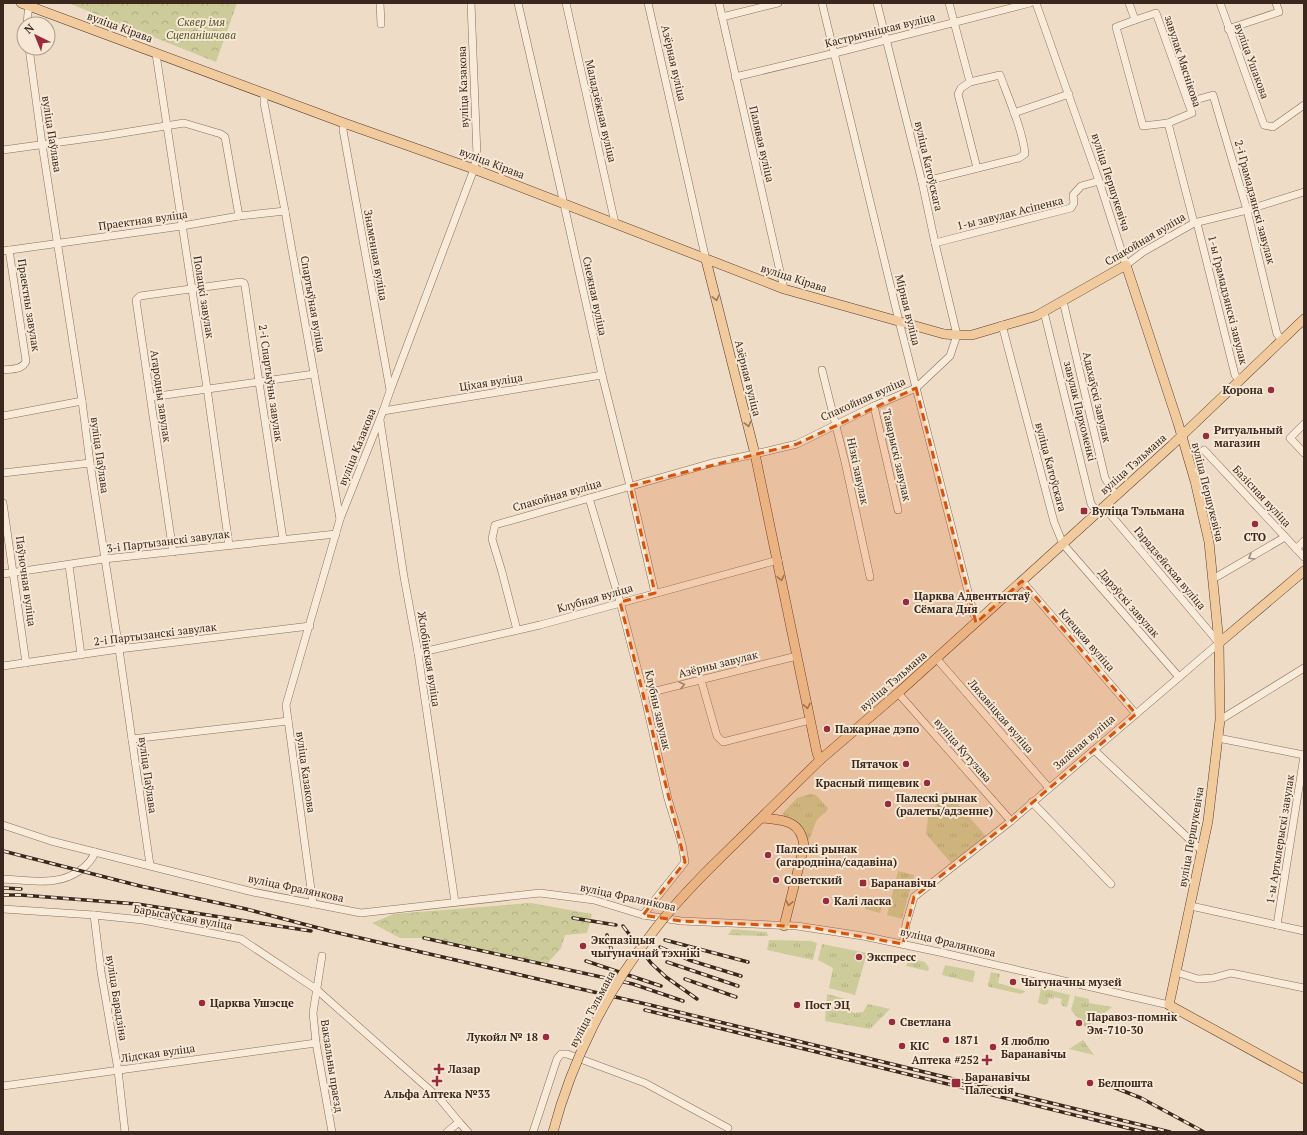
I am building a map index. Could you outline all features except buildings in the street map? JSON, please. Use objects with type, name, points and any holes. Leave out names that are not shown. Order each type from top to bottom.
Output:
[{"type":"main road","name":"вуліца Кірава","points":[[26,4],[156,54],[474,169],[784,289],[944,334],[957,336]]},
{"type":"main road","name":"Азёрная вуліца","points":[[706,260],[755,454],[798,656],[816,753],[820,760]]},
{"type":"main road","name":"Спакойная вуліца","points":[[957,336],[972,335],[1044,312],[1126,265]]},
{"type":"main road","name":"вуліца Першукевіча","points":[[1126,265],[1150,334],[1195,482],[1209,542],[1219,644],[1220,720],[1208,821],[1169,1005]]},
{"type":"main road","name":"вуліца Тэльмана","points":[[553,1132],[557,1116],[573,1072],[590,1033],[610,996],[630,963],[682,896],[820,760],[898,693],[1101,510],[1182,436],[1304,319]]},
{"type":"main road","name":"Зялёная вуліца","points":[[1219,644],[1304,572]]},
{"type":"main road","points":[[761,819],[788,821],[794,824],[803,838],[804,846],[784,926]]},
{"type":"main road","name":"вуліца Фралянкова","points":[[1169,1005],[1304,1079]]},
{"type":"street","points":[[380,3],[381,24]]},
{"type":"street","name":"вуліца Казакова","points":[[313,904],[286,705],[340,519],[380,420],[474,169],[476,155],[471,3]]},
{"type":"street","name":"Снежная вуліца","points":[[518,3],[602,375],[655,593]]},
{"type":"street","name":"Маладзёжная вуліца","points":[[566,3],[615,223]]},
{"type":"street","name":"Азёрная вуліца","points":[[648,3],[706,260]]},
{"type":"street","name":"Палявая вуліца","points":[[719,3],[784,289]]},
{"type":"street","points":[[722,17],[778,3]]},
{"type":"street","name":"Мірная вуліца","points":[[822,3],[916,388],[974,615],[979,620]]},
{"type":"street","name":"вуліца Катоўскага","points":[[877,3],[922,182],[957,336]]},
{"type":"street","points":[[949,3],[970,82]]},
{"type":"street","name":"Кастрычніцкая вуліца","points":[[735,77],[835,54],[1030,3]]},
{"type":"street","name":"вуліца Першукевіча","points":[[1036,3],[1099,181],[1126,265]]},
{"type":"street","points":[[1129,3],[1135,20]]},
{"type":"street","name":"вуліца Ушакова","points":[[1220,3],[1228,29],[1264,125],[1273,126],[1304,105]]},
{"type":"street","points":[[1228,29],[1279,12],[1276,3]]},
{"type":"street","points":[[26,4],[27,16]]},
{"type":"street","name":"завулак Мяснікова","points":[[1156,14],[1188,102],[1192,113],[1168,123],[1143,126],[1116,27],[1156,14]]},
{"type":"street","name":"Полацкі завулак","points":[[156,54],[207,388],[229,545]]},
{"type":"street","name":"вуліца Паўлава","points":[[30,56],[150,865]]},
{"type":"street","points":[[922,182],[1018,158],[1025,154],[1014,113],[1000,74],[970,82],[961,88],[958,94],[977,168]]},
{"type":"street","name":"Спартыўная вуліца","points":[[264,93],[264,102],[340,519]]},
{"type":"street","points":[[1014,113],[1069,94]]},
{"type":"street","name":"2-і Грамадзянскі завулак","points":[[1188,102],[1213,95],[1247,210],[1278,334],[1282,340]]},
{"type":"street","name":"Знаменная вуліца","points":[[344,123],[343,130],[390,391]]},
{"type":"street","points":[[1168,123],[1195,223]]},
{"type":"street","points":[[3,150],[188,124],[221,134],[225,137],[238,216]]},
{"type":"street","name":"1-ы завулак Асіпенка","points":[[935,243],[1071,208],[1074,203],[1073,195],[1081,186],[1099,181]]},
{"type":"street","name":"Спакойная вуліца","points":[[1126,265],[1143,252],[1195,223],[1247,210],[1304,192]]},
{"type":"street","name":"Праектная вуліца","points":[[6,251],[182,226],[238,216],[285,211]]},
{"type":"street","name":"1-ы Грамадзянскі завулак","points":[[1195,223],[1235,375],[1240,381]]},
{"type":"street","name":"Праектны завулак","points":[[3,370],[22,367],[26,361],[6,251]]},
{"type":"street","name":"2-і Спартыўны завулак","points":[[191,289],[240,282],[244,283],[284,539]]},
{"type":"street","name":"Агародны завулак","points":[[173,552],[136,300],[140,296],[191,289]]},
{"type":"street","name":"Адахаўскі завулак","points":[[1063,301],[1105,478],[1116,496]]},
{"type":"street","name":"завулак Пархоменкі","points":[[1044,312],[1092,504],[1101,510]]},
{"type":"street","name":"вуліца Катоўскага","points":[[1002,325],[1054,522],[1063,544]]},
{"type":"street","name":"Спакойная вуліца","points":[[517,630],[492,539],[495,525],[712,463],[797,444],[874,406],[916,388],[950,356],[957,336]]},
{"type":"street","name":"Нізкі завулак","points":[[822,370],[836,424],[870,578]]},
{"type":"street","points":[[151,396],[314,374]]},
{"type":"street","name":"Ціхая вуліца","points":[[383,411],[602,375]]},
{"type":"street","points":[[3,416],[82,401]]},
{"type":"street","name":"Таварыскі завулак","points":[[874,406],[898,510]]},
{"type":"street","name":"Жлобінская вуліца","points":[[380,420],[404,577],[418,653],[454,902]]},
{"type":"street","points":[[1304,424],[1290,438],[1304,453]]},
{"type":"street","name":"Базісная вуліца","points":[[1204,450],[1304,557]]},
{"type":"street","points":[[3,473],[90,463]]},
{"type":"street","name":"Клубны завулак","points":[[589,498],[620,602],[644,694],[668,799],[682,844],[684,862],[643,915]]},
{"type":"street","name":"Паўночная вуліца","points":[[3,503],[26,663]]},
{"type":"street","name":"Гарадзейская вуліца","points":[[1101,510],[1219,644]]},
{"type":"street","name":"3-і Партызанскі завулак","points":[[3,574],[104,559],[336,534]]},
{"type":"street","points":[[1213,579],[1285,537]]},
{"type":"street","points":[[1296,549],[1304,541]]},
{"type":"street","name":"Дарэўскі завулак","points":[[1063,544],[1179,677]]},
{"type":"street","name":"Клубная вуліца","points":[[418,653],[517,630],[778,560]]},
{"type":"street","points":[[69,565],[81,655]]},
{"type":"street","name":"Клецкая вуліца","points":[[1022,581],[1136,714]]},
{"type":"street","name":"2-і Партызанскі завулак","points":[[3,666],[119,649],[310,626]]},
{"type":"street","name":"Зялёная вуліца","points":[[903,944],[906,924],[914,897],[1011,821],[1219,644]]},
{"type":"street","name":"Азёрны завулак","points":[[644,694],[798,656]]},
{"type":"street","name":"Ляхавіцкая вуліца","points":[[936,658],[1049,788]]},
{"type":"street","points":[[1220,720],[1304,668]]},
{"type":"street","points":[[701,680],[716,736],[723,742],[810,720]]},
{"type":"street","name":"вуліца Кутузава","points":[[898,693],[1011,821]]},
{"type":"street","points":[[132,739],[288,721]]},
{"type":"street","points":[[1218,738],[1304,756]]},
{"type":"street","points":[[1094,750],[1202,851]]},
{"type":"street","name":"1-ы Артылерыскі завулак","points":[[1277,925],[1304,756]]},
{"type":"street","points":[[1032,802],[1111,884]]},
{"type":"street","name":"вуліца Фралянкова","points":[[3,825],[51,841],[253,892],[361,913],[540,893],[594,900],[643,915],[681,921],[813,928],[903,944],[1169,1005]]},
{"type":"street","points":[[3,879],[56,880],[72,876],[93,858],[95,852]]},
{"type":"street","points":[[1191,906],[1304,931]]},
{"type":"street","name":"Барысаўская вуліца","points":[[3,909],[94,914],[144,920],[241,939],[316,989],[440,1099],[468,1132]]},
{"type":"street","name":"вуліца Барадзіна","points":[[94,914],[101,972],[118,1070],[125,1132]]},
{"type":"street","name":"Вакзальны праезд","points":[[322,956],[313,1014],[316,1043],[332,1132]]},
{"type":"street","points":[[1176,972],[1198,980],[1231,973],[1242,974],[1304,988]]},
{"type":"street","name":"Лідская вуліца","points":[[3,1086],[316,1043]]},
{"type":"street","points":[[533,1132],[557,1059],[561,1054],[567,1054],[645,1083],[728,1128]]},
{"type":"street","points":[[447,1132],[459,1122]]},
{"type":"highlighted area","points":[[916,388],[976,623],[1022,581],[1136,714],[1011,821],[914,897],[903,944],[808,927],[681,921],[643,915],[685,862],[620,602],[655,593],[630,486],[797,444]]},
{"type":"green space","name":"Сквер імя Сцепанішчава","points":[[68,3],[237,3],[216,62]]},
{"type":"green space","points":[[947,792],[986,836],[951,863],[926,834],[928,817],[944,793]]},
{"type":"green space","points":[[810,794],[816,795],[828,808],[817,820],[808,841],[806,835],[782,814],[797,798]]},
{"type":"green space","points":[[898,871],[914,875],[902,919],[887,915]]},
{"type":"green space","points":[[868,899],[883,903],[880,913],[865,909]]},
{"type":"green space","points":[[531,903],[592,914],[587,933],[565,935],[561,948],[546,965],[424,938],[400,938],[372,923],[394,914]]},
{"type":"green space","points":[[732,929],[767,932],[768,936],[728,935]]},
{"type":"green space","points":[[769,940],[811,941],[817,943],[813,960],[767,950]]},
{"type":"green space","points":[[822,944],[867,953],[855,995],[829,988],[833,968],[818,960]]},
{"type":"green space","points":[[909,958],[925,962],[929,968],[928,971],[906,966]]},
{"type":"green space","points":[[945,965],[975,971],[973,982],[942,975]]},
{"type":"green space","points":[[991,972],[1000,974],[998,983],[1025,992],[1021,994],[989,987],[988,985]]},
{"type":"green space","points":[[1041,988],[1070,995],[1067,1007],[1061,1004],[1062,999],[1054,997],[1054,999],[1049,998],[1048,1003],[1045,1005],[1038,1003]]},
{"type":"green space","points":[[827,994],[845,999],[845,1002],[848,1003],[849,1009],[854,1013],[863,1012],[868,1004],[890,1009],[870,1029],[825,1021]]},
{"type":"green space","points":[[1075,996],[1089,999],[1089,1003],[1112,1007],[1086,1028],[1071,1010]]},
{"type":"green space","points":[[1083,1040],[1094,1055],[1069,1049]]},
{"type":"railway","points":[[3,851],[140,886],[246,909],[330,931],[650,1005],[1170,1132]]},
{"type":"railway","points":[[3,888],[21,889]]},
{"type":"railway","points":[[3,895],[21,895],[137,904],[311,931]]},
{"type":"railway","points":[[573,918],[616,925]]},
{"type":"railway","points":[[623,926],[651,963],[666,977],[697,999]]},
{"type":"railway","points":[[607,935],[614,958]]},
{"type":"railway","points":[[424,938],[633,984],[683,1001]]},
{"type":"railway","points":[[665,940],[748,962]]},
{"type":"railway","points":[[660,947],[689,960],[741,976]]},
{"type":"railway","points":[[586,961],[661,986]]},
{"type":"railway","points":[[667,962],[738,986]]},
{"type":"railway","points":[[685,979],[736,997]]},
{"type":"railway","points":[[645,1010],[1144,1132]]},
{"type":"railway","points":[[1108,1085],[1141,1098],[1204,1132]]},
{"type":"place","name":"Корона","points":[[1271,390]]},
{"type":"place","name":"Ритуальный магазин","points":[[1206,436]]},
{"type":"place","name":"Вуліца Тэльмана","points":[[1084,511]]},
{"type":"place","name":"СТО","points":[[1255,524]]},
{"type":"place","name":"Царква Адвентыстаў Сёмага Дня","points":[[906,602]]},
{"type":"place","name":"Пажарнае дэпо","points":[[827,729]]},
{"type":"place","name":"Пятачок","points":[[906,764]]},
{"type":"place","name":"Красный пищевик","points":[[927,783]]},
{"type":"place","name":"Палескі рынак (ралеты/адзенне)","points":[[888,804]]},
{"type":"place","name":"Палескі рынак (агародніна/садавіна)","points":[[768,855]]},
{"type":"place","name":"Советский","points":[[776,880]]},
{"type":"place","name":"Баранавічы","points":[[863,883]]},
{"type":"place","name":"Калі ласка","points":[[826,901]]},
{"type":"place","name":"Экспазіцыя чыгуначнай тэхнікі","points":[[583,946]]},
{"type":"place","name":"Экспресс","points":[[859,957]]},
{"type":"place","name":"Чыгуначны музей","points":[[1013,982]]},
{"type":"place","name":"Царква Ушэсце","points":[[202,1003]]},
{"type":"place","name":"Пост ЭЦ","points":[[797,1005]]},
{"type":"place","name":"Светлана","points":[[892,1022]]},
{"type":"place","name":"Паравоз-помнік Эм-710-30","points":[[1079,1023]]},
{"type":"place","name":"Лукойл № 18","points":[[546,1037]]},
{"type":"place","name":"1871","points":[[946,1040]]},
{"type":"place","name":"KIC","points":[[902,1046]]},
{"type":"place","name":"Я люблю Баранавічы","points":[[993,1047]]},
{"type":"place","name":"Аптека #252","points":[[987,1060]]},
{"type":"place","name":"Лазар","points":[[439,1069]]},
{"type":"place","name":"Альфа Аптека №33","points":[[437,1081]]},
{"type":"place","name":"Баранавічы Палескія","points":[[956,1083]]},
{"type":"place","name":"Белпошта","points":[[1090,1083]]}]
